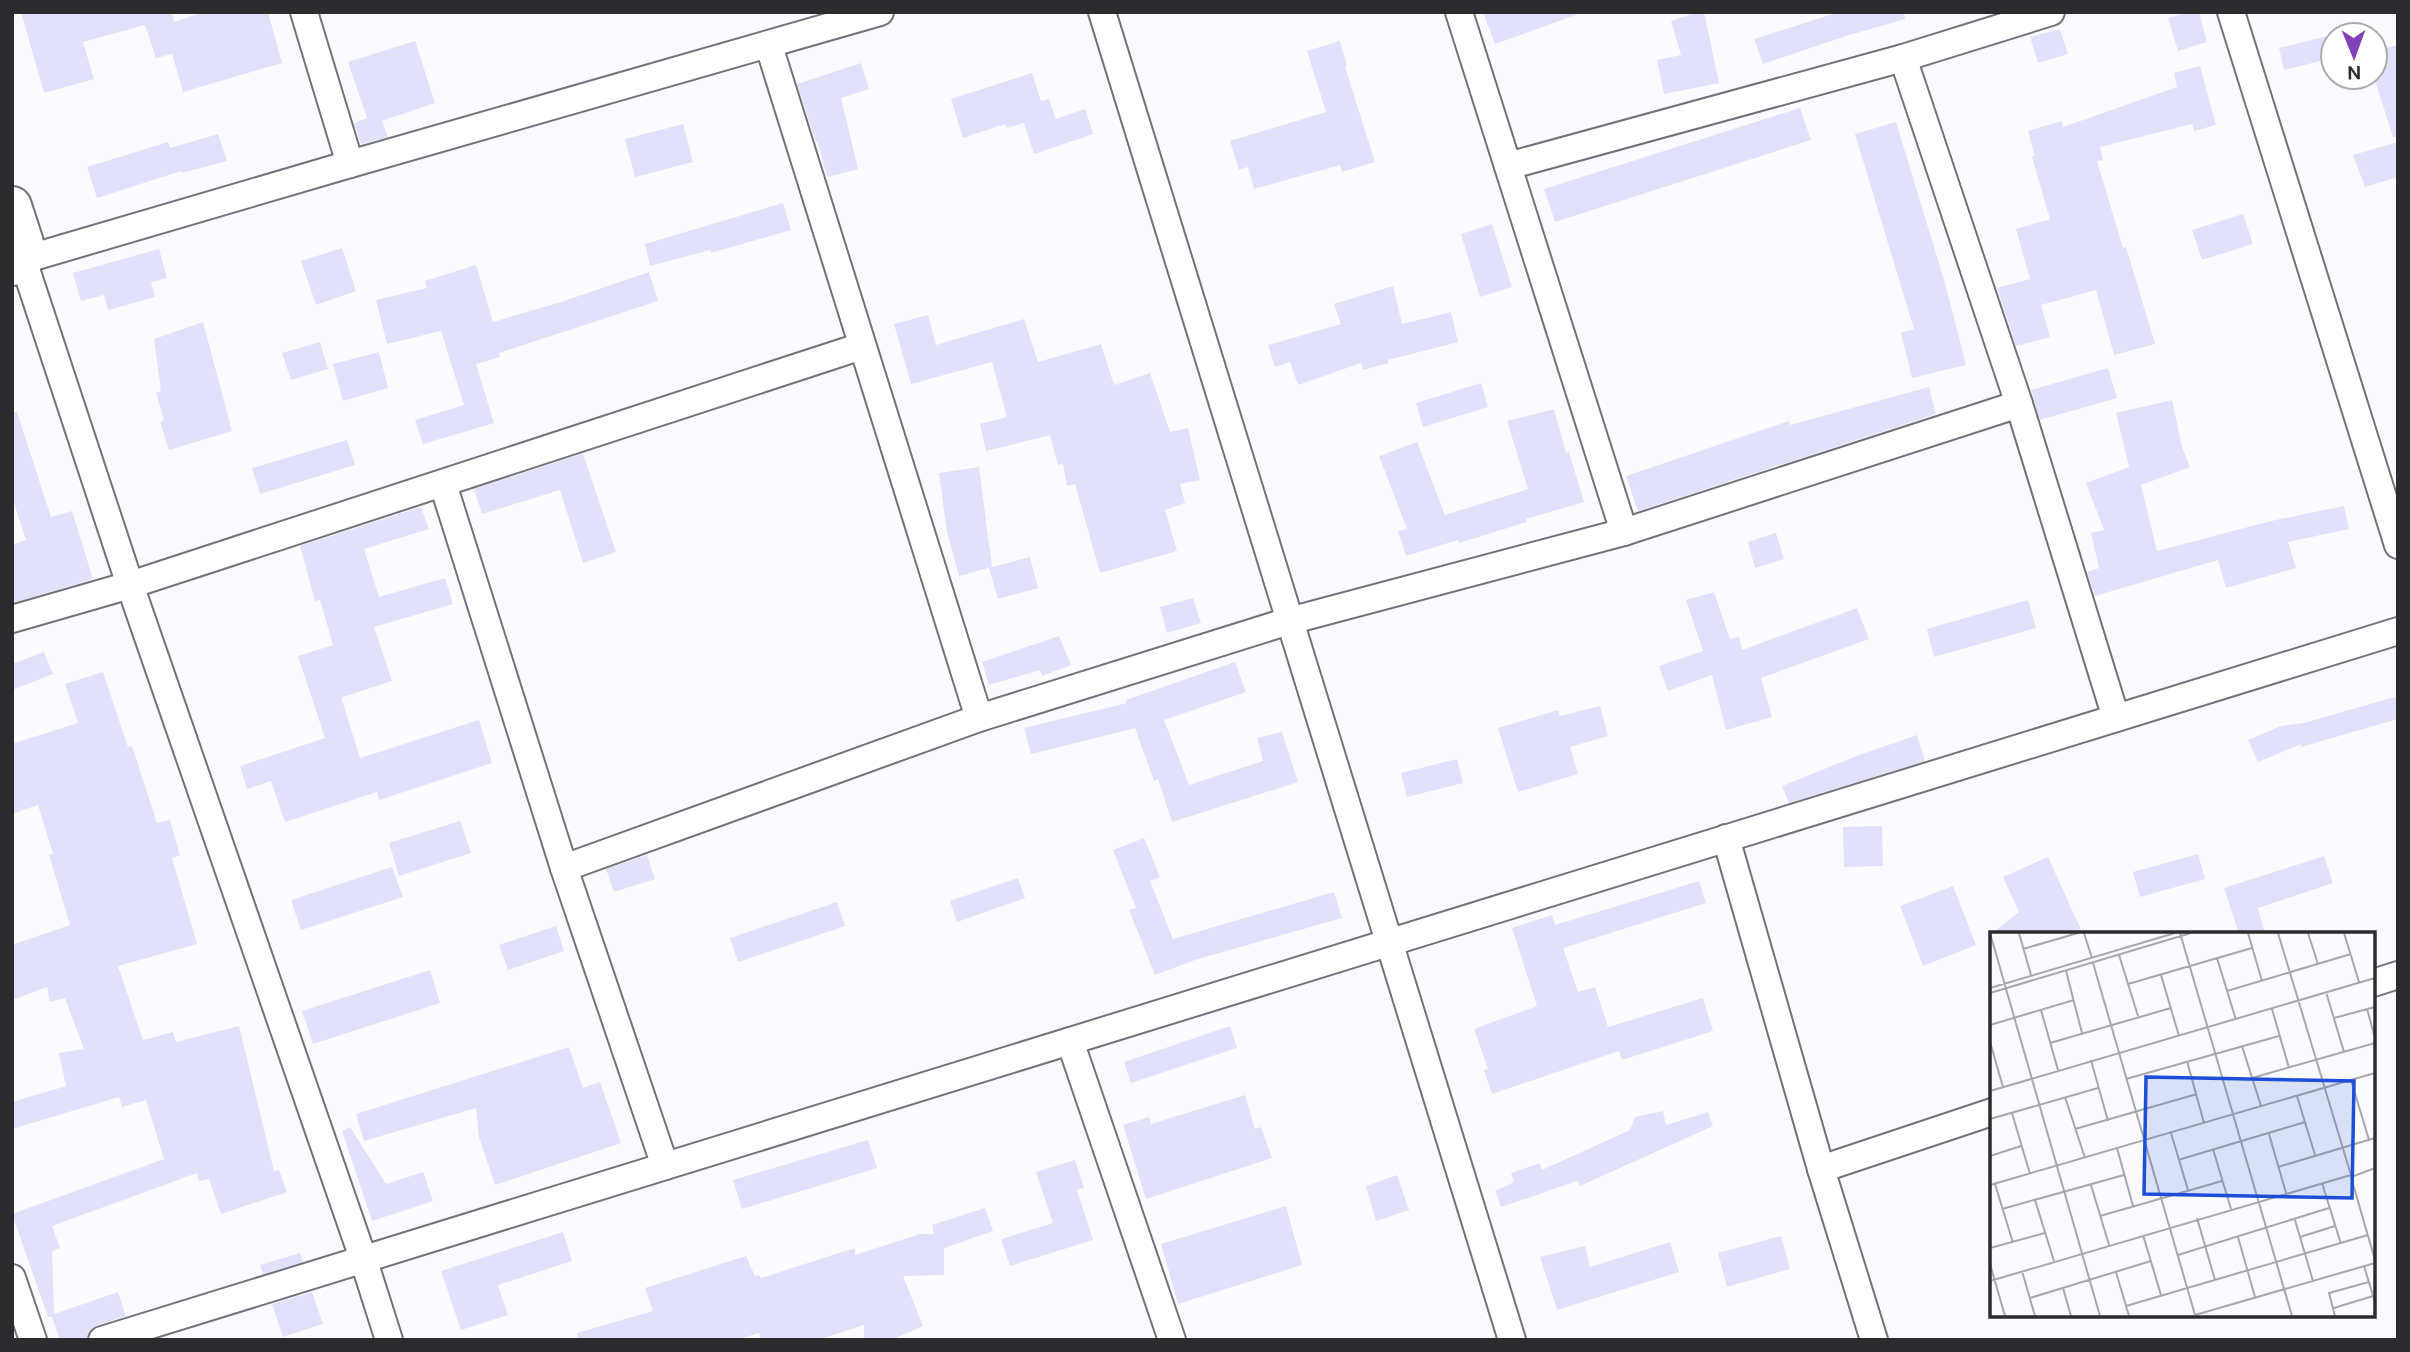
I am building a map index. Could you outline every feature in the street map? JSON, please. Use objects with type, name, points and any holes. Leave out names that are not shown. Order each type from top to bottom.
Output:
[{"type":"main road","points":[[12,206],[24,243],[18,263]]},
{"type":"street","points":[[304,12],[350,163]]},
{"type":"street","points":[[389,1340],[363,1258],[18,263],[350,163],[769,46],[880,12]]},
{"type":"street","points":[[1102,12],[1512,1340]]},
{"type":"street","points":[[1459,12],[1624,532]]},
{"type":"street","points":[[1508,166],[1903,58],[2051,12]]},
{"type":"street","points":[[2231,12],[2398,545]]},
{"type":"street","points":[[769,46],[979,718]]},
{"type":"street","points":[[1903,58],[2019,404],[2116,718]]},
{"type":"street","points":[[12,619],[130,585],[862,346]]},
{"type":"street","points":[[564,867],[979,718],[1289,621],[1624,532],[2019,404]]},
{"type":"street","points":[[443,484],[564,867],[665,1166]]},
{"type":"street","points":[[102,1340],[2398,631]]},
{"type":"street","points":[[1726,838],[1821,1169],[1874,1340]]},
{"type":"street","points":[[2375,982],[2398,975]]},
{"type":"street","points":[[1070,1041],[1172,1340]]},
{"type":"street","points":[[1821,1169],[1990,1113]]},
{"type":"street","points":[[12,1278],[33,1340]]},
{"type":"building","points":[[21,12],[172,12],[174,22],[204,12],[268,12],[282,63],[183,92],[172,54],[156,58],[145,25],[83,42],[94,79],[44,93]]},
{"type":"building","points":[[1483,12],[1575,12],[1576,15],[1495,44]]},
{"type":"building","points":[[1704,12],[1719,83],[1664,94],[1657,60],[1681,55],[1671,21]]},
{"type":"building","points":[[1839,12],[1904,12],[1905,19],[1763,64],[1754,39]]},
{"type":"building","points":[[2199,12],[2207,42],[2178,51],[2168,18]]},
{"type":"building","points":[[2060,29],[2068,54],[2038,63],[2030,37]]},
{"type":"building","points":[[2319,38],[2319,61],[2284,70],[2279,48]]},
{"type":"building","points":[[415,41],[435,103],[382,121],[388,137],[361,144],[354,123],[367,118],[348,62]]},
{"type":"building","points":[[1340,41],[1347,66],[1345,67],[1375,162],[1342,172],[1340,165],[1254,189],[1248,167],[1239,170],[1230,141],[1326,112],[1307,51]]},
{"type":"building","points":[[2398,45],[2398,136],[2393,137],[2378,91],[2389,91],[2389,47]]},
{"type":"building","points":[[861,63],[869,89],[841,98],[858,169],[827,177],[818,142],[797,84]]},
{"type":"building","points":[[2200,66],[2216,125],[2194,131],[2192,124],[2100,147],[2103,160],[2097,161],[2155,344],[2114,355],[2096,290],[2041,305],[2050,337],[2016,346],[1997,288],[2030,279],[2016,229],[2050,219],[2032,157],[2035,156],[2028,131],[2062,121],[2063,127],[2177,87],[2174,73]]},
{"type":"building","points":[[1032,73],[1041,101],[1049,99],[1056,119],[1085,109],[1093,134],[1034,154],[1024,123],[1007,128],[1005,124],[963,138],[951,99]]},
{"type":"building","points":[[1800,108],[1811,140],[1555,222],[1544,189]]},
{"type":"building","points":[[1896,122],[1945,283],[1966,365],[1912,378],[1901,333],[1914,329],[1855,134]]},
{"type":"building","points":[[683,124],[693,162],[635,177],[625,139]]},
{"type":"building","points":[[218,134],[227,161],[182,173],[181,171],[97,198],[87,167],[168,142],[170,148]]},
{"type":"building","points":[[2398,142],[2398,177],[2365,187],[2353,155]]},
{"type":"building","points":[[783,203],[791,230],[711,253],[710,250],[650,266],[645,244]]},
{"type":"building","points":[[2243,214],[2253,244],[2202,260],[2192,230]]},
{"type":"building","points":[[1492,224],[1512,287],[1480,297],[1461,234]]},
{"type":"building","points":[[342,248],[356,291],[316,305],[301,261]]},
{"type":"building","points":[[159,249],[167,278],[151,282],[155,297],[108,310],[104,295],[81,301],[73,273]]},
{"type":"building","points":[[476,265],[493,322],[649,272],[658,301],[499,353],[500,357],[476,364],[494,423],[423,444],[415,420],[464,405],[441,331],[387,344],[376,300],[427,288],[425,281]]},
{"type":"building","points":[[1393,286],[1402,324],[1451,312],[1458,342],[1388,360],[1389,363],[1363,370],[1361,363],[1298,385],[1290,362],[1275,367],[1268,345],[1341,324],[1334,304]]},
{"type":"building","points":[[928,315],[936,345],[1024,319],[1038,362],[1101,344],[1114,385],[1150,373],[1170,432],[1188,428],[1200,480],[1180,484],[1185,503],[1165,510],[1177,551],[1100,573],[1075,484],[1067,486],[1063,464],[1058,465],[1050,435],[986,451],[980,424],[1007,417],[992,362],[911,384],[894,324]]},
{"type":"building","points":[[203,322],[232,431],[169,450],[160,422],[164,420],[156,393],[161,391],[154,339]]},
{"type":"building","points":[[320,342],[328,369],[291,380],[282,353]]},
{"type":"building","points":[[379,352],[388,388],[343,401],[333,364]]},
{"type":"building","points":[[2108,368],[2117,398],[2040,420],[2031,390]]},
{"type":"building","points":[[1481,383],[1488,407],[1423,427],[1416,403]]},
{"type":"building","points":[[1929,387],[1936,414],[1638,511],[1626,476],[1789,421],[1790,425]]},
{"type":"building","points":[[2172,400],[2182,447],[2190,467],[2141,485],[2157,551],[2271,521],[2344,506],[2349,529],[2288,542],[2296,568],[2226,588],[2218,560],[2095,596],[2087,572],[2099,568],[2091,533],[2104,530],[2086,483],[2129,467],[2116,413]]},
{"type":"building","points":[[1554,409],[1584,502],[1459,543],[1458,540],[1406,556],[1398,531],[1407,529],[1379,456],[1417,442],[1445,515],[1528,489],[1507,421]]},
{"type":"building","points":[[12,412],[17,412],[51,517],[72,511],[93,579],[12,603],[12,545],[26,540],[12,497]]},
{"type":"building","points":[[347,440],[355,465],[260,494],[252,468]]},
{"type":"building","points":[[581,454],[616,552],[583,563],[560,490],[482,514],[474,489]]},
{"type":"building","points":[[979,467],[992,567],[959,576],[947,532],[939,473]]},
{"type":"building","points":[[421,507],[429,529],[364,549],[379,597],[445,578],[453,604],[374,627],[392,681],[343,697],[342,700],[360,758],[479,720],[492,763],[379,800],[377,792],[285,822],[271,781],[247,789],[240,766],[325,738],[298,656],[333,645],[320,600],[315,601],[300,546]]},
{"type":"building","points":[[1776,533],[1784,559],[1755,568],[1748,542]]},
{"type":"building","points":[[1030,557],[1038,588],[998,599],[989,568]]},
{"type":"building","points":[[1714,592],[1730,639],[1739,637],[1742,650],[1857,608],[1869,639],[1761,678],[1772,717],[1726,730],[1712,675],[1668,691],[1659,666],[1703,651],[1686,600]]},
{"type":"building","points":[[1193,598],[1201,623],[1167,633],[1160,607]]},
{"type":"building","points":[[2028,600],[2036,628],[1934,657],[1927,629]]},
{"type":"building","points":[[1059,636],[1071,665],[1042,676],[1040,670],[989,685],[982,662]]},
{"type":"building","points":[[44,652],[53,674],[12,690],[12,664]]},
{"type":"building","points":[[1235,662],[1246,692],[1164,720],[1189,785],[1263,761],[1257,738],[1282,732],[1298,782],[1172,822],[1158,779],[1154,781],[1135,728],[1031,754],[1024,728],[1127,703],[1126,700]]},
{"type":"building","points":[[103,672],[128,747],[132,746],[157,823],[170,820],[180,855],[172,858],[197,944],[118,966],[143,1040],[173,1032],[176,1042],[239,1026],[274,1171],[279,1170],[287,1192],[221,1214],[209,1179],[199,1181],[197,1173],[52,1226],[60,1248],[52,1251],[54,1314],[118,1292],[126,1316],[97,1325],[90,1330],[87,1338],[60,1340],[52,1317],[48,1317],[12,1214],[164,1159],[146,1100],[122,1107],[119,1097],[12,1129],[12,1102],[66,1086],[59,1053],[84,1049],[65,998],[50,1002],[47,987],[12,1000],[12,945],[70,925],[49,855],[53,854],[38,805],[12,814],[12,744],[78,723],[65,684]]},
{"type":"building","points":[[2398,696],[2398,719],[2301,747],[2301,744],[2258,762],[2248,740],[2281,726],[2304,723]]},
{"type":"building","points":[[1600,706],[1608,736],[1570,747],[1578,774],[1518,792],[1498,728],[1558,710],[1560,716]]},
{"type":"building","points":[[1917,735],[1925,761],[1789,803],[1782,786]]},
{"type":"building","points":[[1457,759],[1463,783],[1407,797],[1401,773]]},
{"type":"building","points":[[460,821],[471,853],[399,876],[389,843]]},
{"type":"building","points":[[1882,826],[1883,866],[1844,867],[1843,827]]},
{"type":"building","points":[[1144,838],[1160,877],[1150,881],[1173,939],[1334,892],[1342,918],[1195,960],[1155,975],[1129,910],[1136,908],[1113,850]]},
{"type":"building","points":[[2198,854],[2205,879],[2140,897],[2133,872]]},
{"type":"building","points":[[647,855],[655,879],[614,892],[606,869]]},
{"type":"building","points":[[2324,856],[2333,883],[2258,908],[2264,932],[2238,932],[2224,888]]},
{"type":"building","points":[[2048,857],[2082,932],[1994,932],[2019,912],[2003,877]]},
{"type":"building","points":[[392,867],[403,897],[301,930],[291,900]]},
{"type":"building","points":[[1018,878],[1025,898],[957,922],[950,901]]},
{"type":"building","points":[[1699,881],[1706,903],[1563,948],[1578,992],[1595,987],[1608,1027],[1703,998],[1713,1031],[1622,1060],[1619,1051],[1492,1094],[1484,1070],[1488,1069],[1474,1029],[1537,1006],[1512,928],[1552,915],[1555,925]]},
{"type":"building","points":[[1953,886],[1976,945],[1923,966],[1900,906]]},
{"type":"building","points":[[837,902],[845,926],[738,962],[730,938]]},
{"type":"building","points":[[556,926],[564,951],[508,970],[499,945]]},
{"type":"building","points":[[430,970],[440,1003],[313,1044],[302,1011]]},
{"type":"building","points":[[1230,1026],[1237,1048],[1131,1083],[1124,1062]]},
{"type":"building","points":[[569,1047],[583,1088],[600,1082],[621,1143],[495,1185],[479,1137],[476,1108],[364,1141],[356,1114]]},
{"type":"building","points":[[1245,1095],[1255,1129],[1261,1127],[1272,1158],[1146,1199],[1123,1125],[1149,1117],[1151,1124]]},
{"type":"building","points":[[1663,1111],[1666,1125],[1708,1112],[1713,1126],[1580,1186],[1577,1181],[1501,1207],[1495,1191],[1514,1182],[1511,1173],[1540,1163],[1542,1170],[1630,1130],[1635,1117]]},
{"type":"building","points":[[350,1127],[386,1184],[423,1172],[433,1201],[372,1221],[342,1131]]},
{"type":"building","points":[[868,1140],[877,1168],[742,1209],[733,1180]]},
{"type":"building","points":[[1075,1160],[1084,1188],[1077,1190],[1093,1240],[1010,1266],[1001,1239],[1053,1223],[1036,1172]]},
{"type":"building","points":[[1397,1175],[1409,1210],[1376,1221],[1366,1186]]},
{"type":"building","points":[[1286,1206],[1302,1265],[1178,1304],[1161,1244]]},
{"type":"building","points":[[985,1208],[993,1231],[944,1248],[944,1275],[903,1276],[923,1326],[891,1340],[864,1340],[864,1325],[818,1340],[761,1340],[759,1333],[736,1340],[578,1340],[577,1333],[653,1311],[645,1288],[746,1256],[755,1276],[759,1275],[761,1278],[855,1248],[855,1255],[920,1234],[934,1234],[932,1225]]},
{"type":"building","points":[[563,1232],[572,1261],[498,1285],[508,1315],[461,1330],[441,1271]]},
{"type":"building","points":[[1781,1236],[1790,1269],[1727,1287],[1718,1253]]},
{"type":"building","points":[[1670,1242],[1679,1272],[1557,1310],[1540,1257],[1585,1246],[1590,1267]]},
{"type":"building","points":[[300,1253],[303,1262],[263,1274],[260,1265]]},
{"type":"building","points":[[312,1292],[323,1324],[283,1337],[272,1304]]}]
